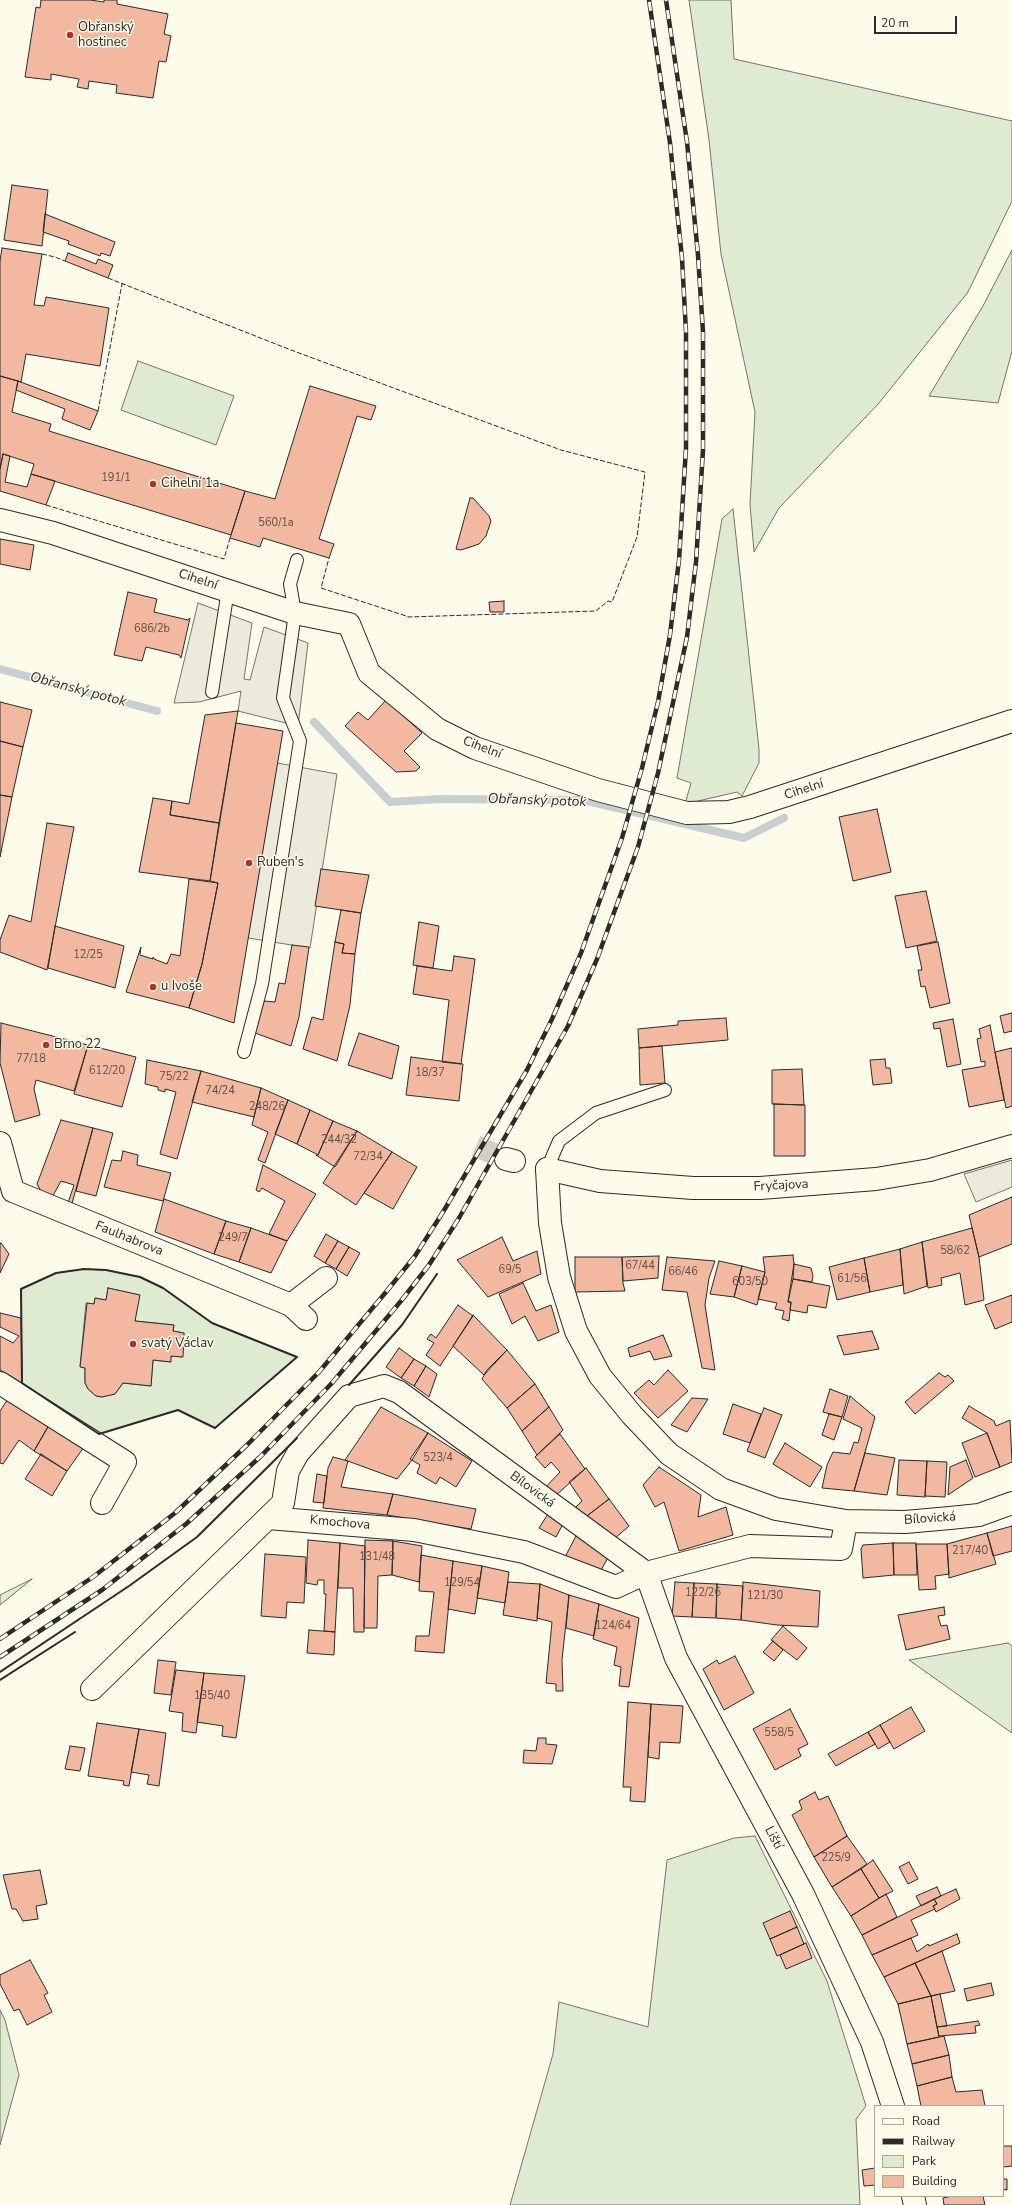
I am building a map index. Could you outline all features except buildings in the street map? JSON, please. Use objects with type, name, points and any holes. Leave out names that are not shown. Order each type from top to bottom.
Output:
[{"type":"street","name":"Cihelní","points":[[0,520],[53,532],[295,613],[349,624],[369,673],[437,729],[475,748],[591,788],[687,813],[729,812],[750,807],[1012,721]]},
{"type":"street","name":"Faulhabrova","points":[[0,1143],[6,1195],[291,1305],[306,1320]]},
{"type":"street","name":"Fryčajova","points":[[547,1169],[600,1181],[693,1188],[760,1188],[876,1179],[930,1170],[1012,1146]]},
{"type":"street","name":"Bílovická","points":[[547,1169],[550,1223],[559,1277],[576,1331],[600,1376],[632,1415],[669,1454],[721,1489],[776,1509],[846,1521],[905,1522],[979,1515],[1012,1503]]},
{"type":"street","points":[[291,1305],[326,1278]]},
{"type":"street","points":[[0,1383],[125,1462],[102,1503]]},
{"type":"street","name":"Bílovická","points":[[268,1518],[283,1503],[288,1471],[298,1453],[349,1396],[384,1386],[399,1392],[646,1573]]},
{"type":"street","points":[[92,1689],[268,1518]]},
{"type":"street","name":"Kmochova","points":[[268,1518],[390,1528],[428,1533],[524,1552],[616,1587],[646,1573]]},
{"type":"street","points":[[646,1573],[750,1546],[841,1549],[846,1521]]},
{"type":"street","name":"Liští","points":[[646,1573],[676,1658],[803,1894],[872,2042],[893,2105]]},
{"type":"lane","points":[[244,1052],[262,984],[300,741],[283,698],[295,613],[290,584],[298,560]]},
{"type":"lane","points":[[212,692],[228,590]]},
{"type":"lane","points":[[547,1169],[559,1141],[596,1113],[665,1090]]},
{"type":"green space","points":[[689,0],[731,0],[734,59],[1012,121],[1012,201],[968,292],[879,403],[779,508],[754,552],[750,504],[755,412],[721,254],[709,140]]},
{"type":"green space","points":[[1012,250],[1012,351],[998,403],[929,396],[983,306]]},
{"type":"green space","points":[[138,361],[234,396],[216,445],[121,410]]},
{"type":"green space","points":[[733,509],[759,749],[759,763],[742,796],[737,792],[685,804],[691,783],[677,778],[722,519]]},
{"type":"green space","points":[[84,1269],[106,1270],[140,1277],[163,1288],[212,1323],[297,1357],[215,1428],[178,1410],[99,1434],[22,1383],[21,1289],[56,1273]],"holes":[[[108,1288],[139,1295],[135,1321],[174,1325],[173,1331],[184,1333],[182,1357],[171,1356],[170,1362],[153,1360],[151,1386],[123,1383],[115,1394],[102,1397],[96,1396],[88,1389],[85,1383],[85,1368],[80,1366],[86,1303],[94,1304],[95,1298],[106,1300]]]},
{"type":"green space","points":[[32,1579],[0,1605],[0,1595]]},
{"type":"green space","points":[[1008,1643],[1012,1646],[1012,1733],[909,1660]]},
{"type":"green space","points":[[755,1836],[827,1981],[866,2106],[856,2119],[860,2205],[510,2205],[553,2054],[559,2002],[648,2027],[667,1860],[734,1838]]},
{"type":"green space","points":[[0,2010],[5,2020],[19,2075],[0,2145]]},
{"type":"shaded area","points":[[198,603],[252,623],[244,679],[250,680],[264,627],[308,643],[298,726],[238,711],[241,691],[199,702],[174,703]]},
{"type":"shaded area","points":[[277,763],[337,774],[310,948],[248,938]]},
{"type":"shaded area","points":[[1012,1160],[1012,1187],[976,1202],[964,1174]]},
{"type":"waterway","name":"Obřanský potok","points":[[0,669],[157,711]]},
{"type":"waterway","name":"Obřanský potok","points":[[314,722],[390,802],[440,799],[583,800],[744,838],[784,818]]},
{"type":"tunnel","points":[[476,1146],[506,1159]]},
{"type":"railway","points":[[0,1639],[93,1577],[175,1513],[247,1445],[319,1372],[415,1256],[443,1212],[527,1070],[552,1019],[581,953],[622,838],[642,768],[658,702],[670,635],[679,560],[686,448],[686,332],[682,258],[670,143],[649,0]]},
{"type":"railway","points":[[0,1657],[102,1590],[186,1524],[260,1457],[332,1383],[401,1301],[429,1265],[459,1218],[568,1026],[597,959],[638,847],[658,773],[687,637],[696,562],[703,450],[703,332],[698,255],[687,142],[666,0]]},
{"type":"fence","points":[[42,254],[65,261]]},
{"type":"fence","points":[[108,278],[291,350],[561,450],[645,472],[637,537],[612,602],[608,601],[596,611],[409,617],[321,588],[329,558]]},
{"type":"fence","points":[[98,411],[122,284]]},
{"type":"fence","points":[[46,505],[224,559],[230,538]]},
{"type":"wall","points":[[84,1269],[106,1270],[140,1277],[163,1288],[212,1323],[297,1357],[215,1428],[178,1410],[99,1434],[22,1383],[21,1289],[56,1273],[84,1269]]},
{"type":"wall","points":[[349,1385],[402,1325],[437,1274]]},
{"type":"wall","points":[[0,1672],[129,1586],[197,1537],[297,1438]]},
{"type":"wall","points":[[0,1680],[75,1632]]},
{"type":"place","name":"Obřanský hostinec","points":[[70,35]]},
{"type":"place","name":"Cihelní 1a","points":[[153,484]]},
{"type":"place","name":"Ruben's","points":[[249,863]]},
{"type":"place","name":"u Ivoše","points":[[153,987]]},
{"type":"place","name":"Brno 22","points":[[46,1045]]},
{"type":"place","name":"svatý Václav","points":[[133,1344]]}]
